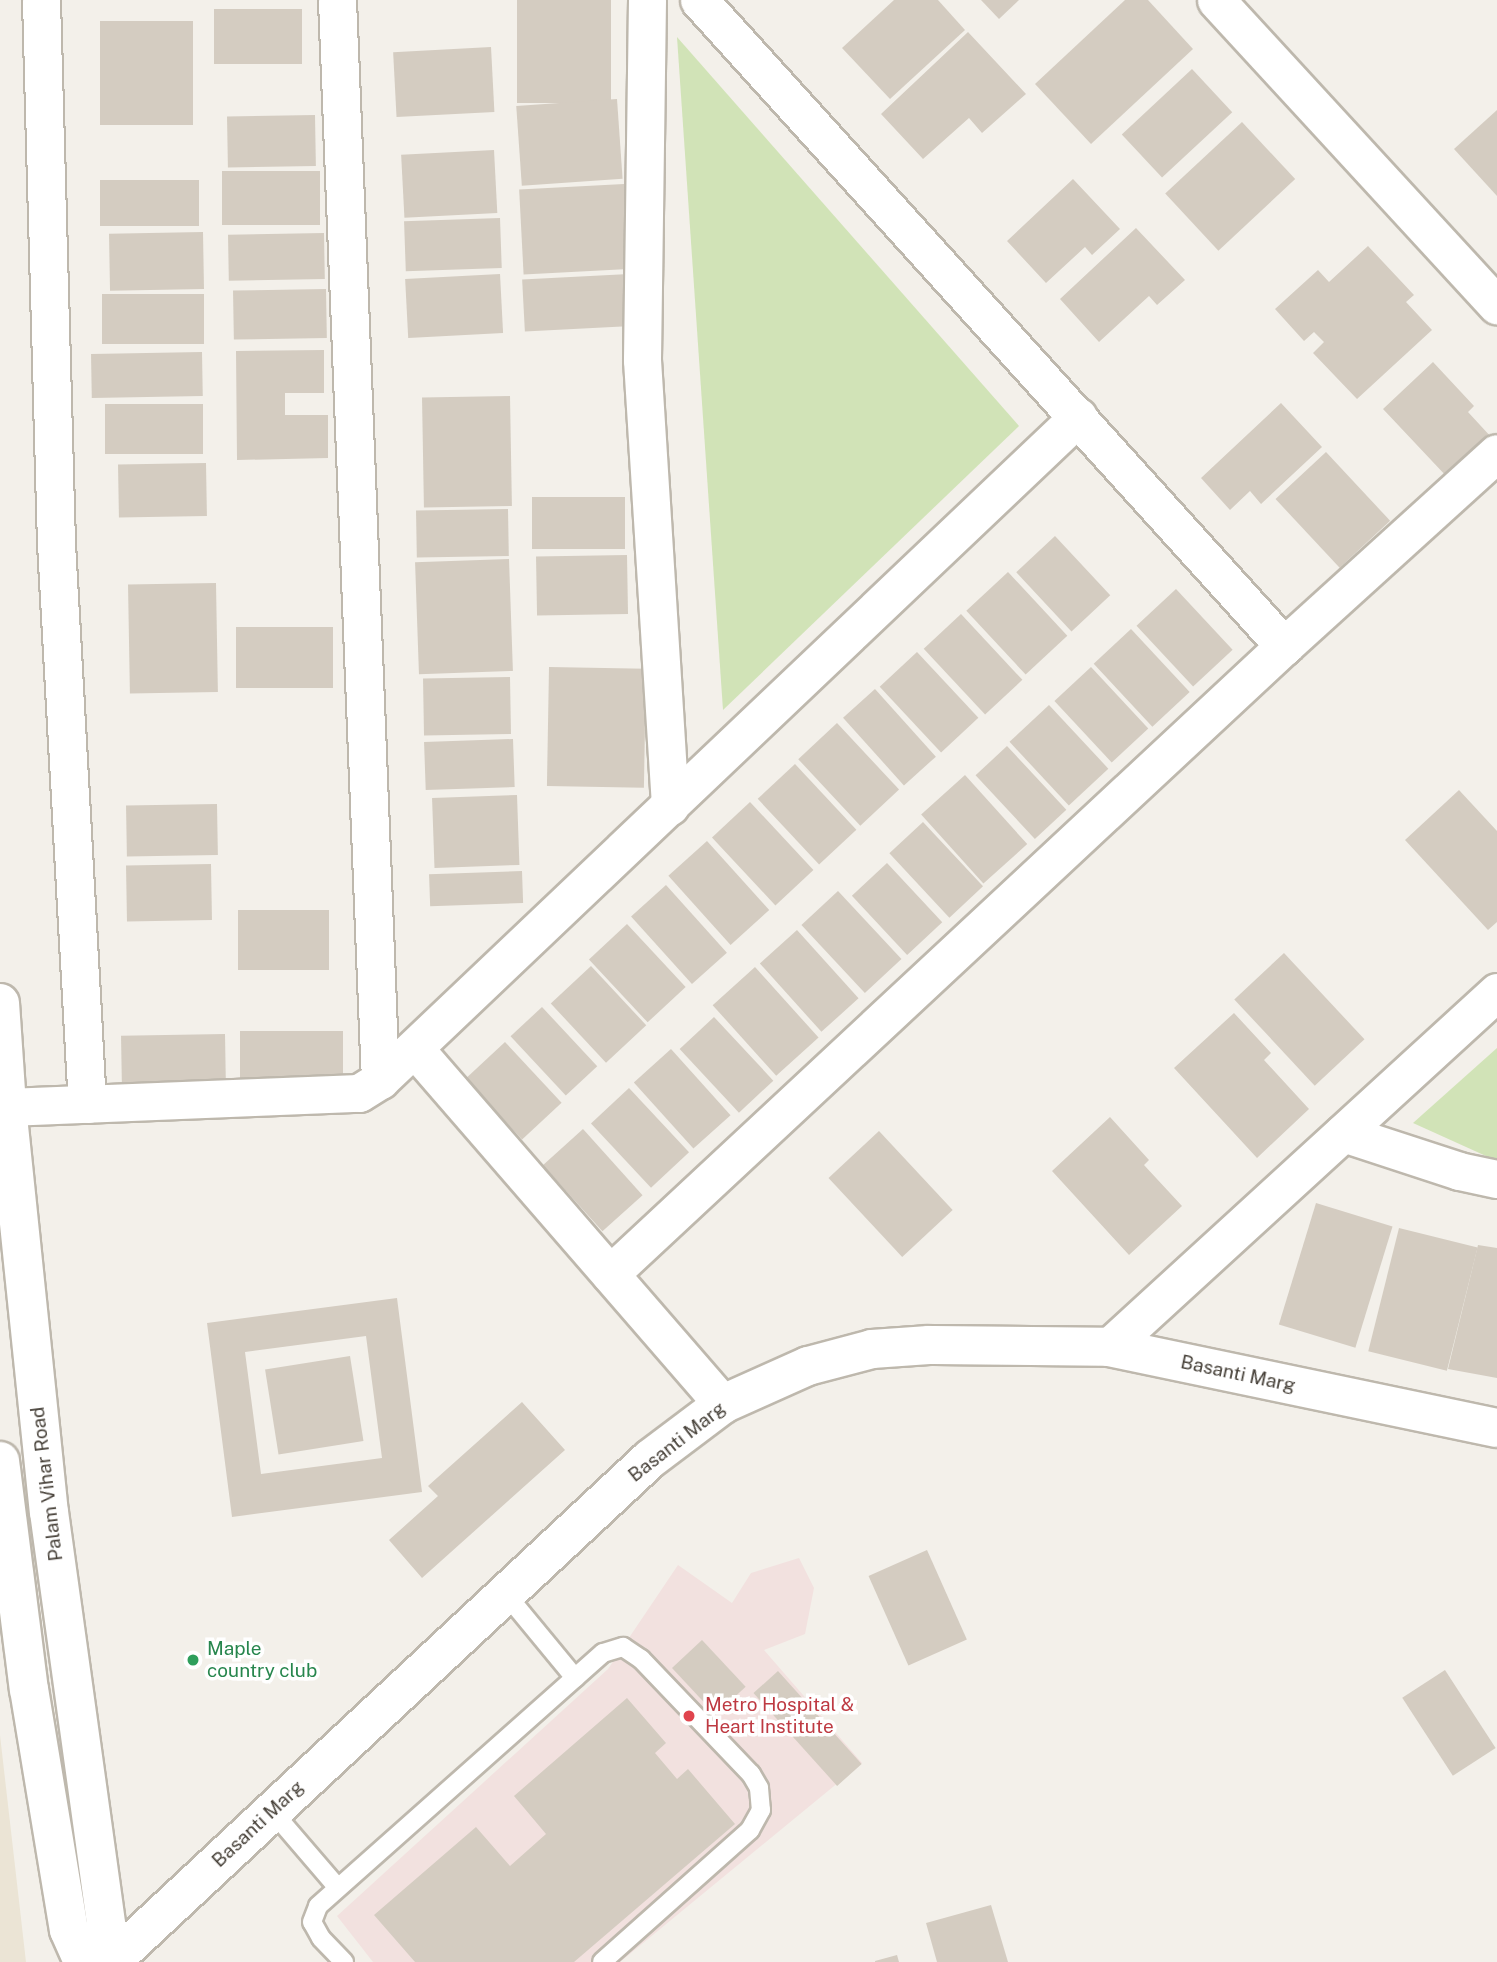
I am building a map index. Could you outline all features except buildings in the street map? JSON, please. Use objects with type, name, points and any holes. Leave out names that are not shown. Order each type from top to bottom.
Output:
[{"type":"street","points":[[41,0],[56,543],[87,1104]]},
{"type":"street","points":[[337,0],[380,1080]]},
{"type":"street","points":[[647,0],[642,360],[670,806]]},
{"type":"street","points":[[699,0],[1284,646]]},
{"type":"street","points":[[1216,0],[1497,306]]},
{"type":"street","points":[[7,1107],[359,1093],[380,1080],[1078,417]]},
{"type":"street","points":[[610,1274],[1284,646],[1497,453]]},
{"type":"street","points":[[1109,1347],[1497,992]]},
{"type":"street","name":"Palam Vihar Road","points":[[0,1003],[7,1107],[49,1513],[106,1925],[96,1962]]},
{"type":"street","points":[[415,1049],[723,1404]]},
{"type":"street","points":[[1343,1133],[1459,1171],[1497,1179]]},
{"type":"street","name":"Basanti Marg","points":[[111,1962],[650,1459],[723,1404],[808,1366],[872,1349],[943,1345],[1109,1347],[1497,1427]]},
{"type":"street","points":[[0,1461],[29,1689],[67,1917],[83,1962]]},
{"type":"lane","points":[[505,1593],[575,1678]]},
{"type":"lane","points":[[344,1962],[321,1938],[312,1922],[318,1906],[603,1653],[623,1647],[641,1659],[751,1773],[759,1788],[761,1810],[750,1830],[602,1962]]},
{"type":"lane","points":[[272,1811],[338,1888]]},
{"type":"shaded area","name":"Metro Hospital & Heart Institute","points":[[799,1558],[814,1588],[805,1634],[764,1650],[862,1763],[620,1962],[373,1962],[337,1916],[608,1669],[678,1565],[732,1603],[751,1573]]},
{"type":"shaded area","points":[[0,1735],[26,1962],[0,1962]]},
{"type":"green space","points":[[677,37],[1019,426],[723,710]]},
{"type":"green space","points":[[1497,1048],[1497,1161],[1413,1123]]},
{"type":"place","name":"Maple country club","points":[[193,1660]]},
{"type":"place","name":"Metro Hospital & Heart Institute","points":[[689,1716]]}]
